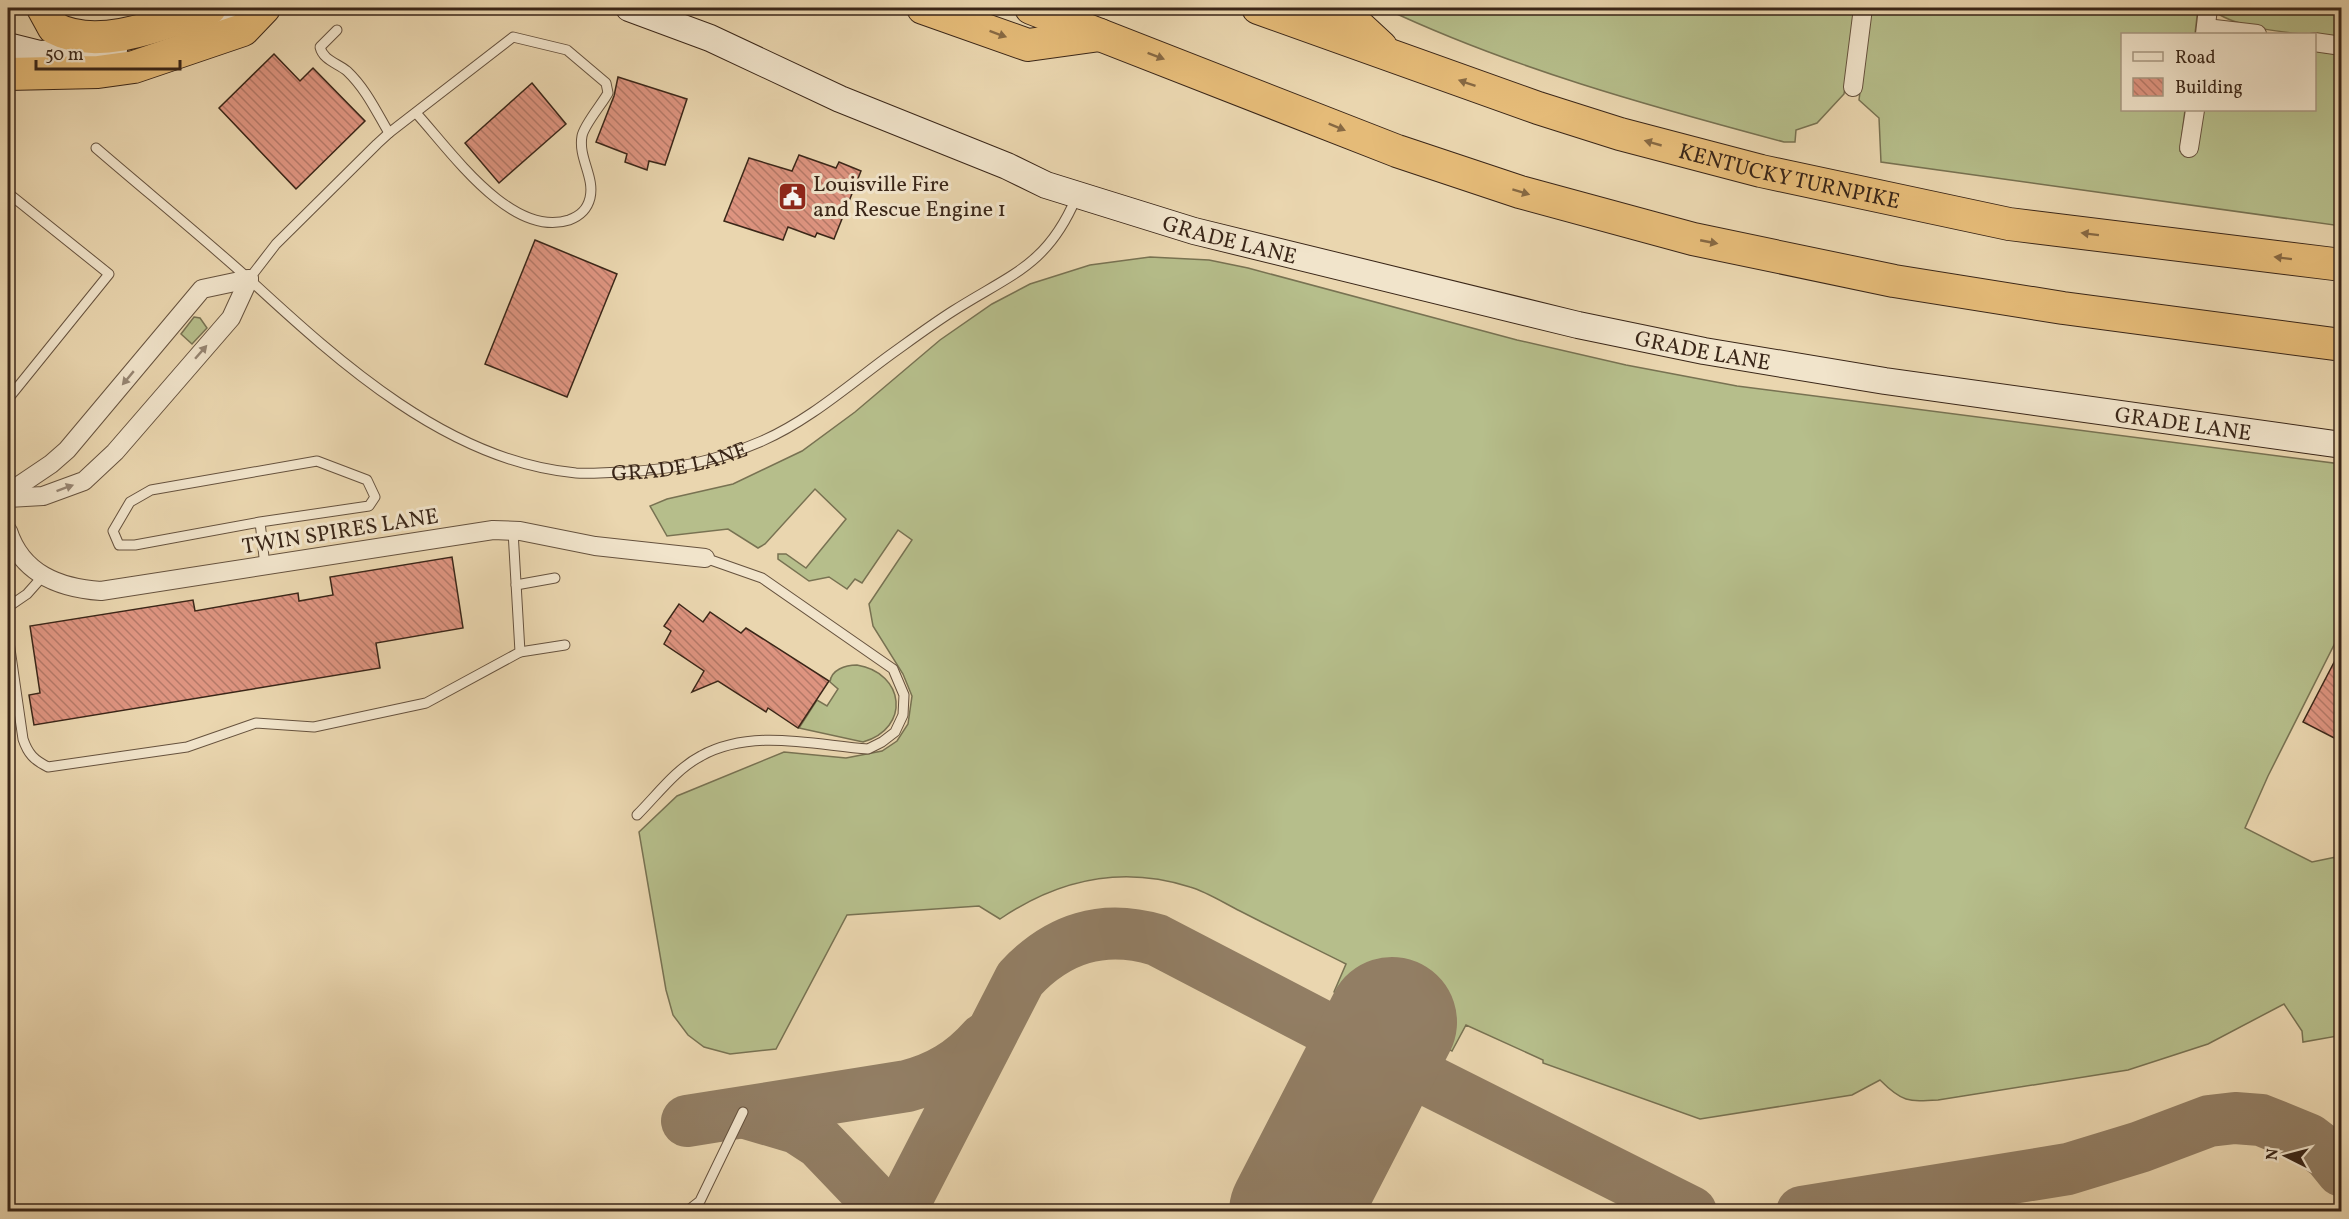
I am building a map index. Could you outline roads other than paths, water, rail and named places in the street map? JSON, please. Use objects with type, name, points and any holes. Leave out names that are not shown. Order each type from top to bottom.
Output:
[{"type":"highway","points":[[44,8],[54,28],[73,36],[92,37],[134,32],[210,8]]},
{"type":"highway","points":[[8,74],[98,72],[134,66],[243,30],[262,8]]},
{"type":"highway","points":[[923,8],[1028,45],[1101,35]]},
{"type":"highway","points":[[1030,8],[1397,151],[1520,192],[1693,239],[1894,281],[2063,308],[2342,345]]},
{"type":"highway","name":"KENTUCKY TURNPIKE","points":[[1258,8],[1538,108],[1620,134],[1819,184],[2009,224],[2342,265]]},
{"type":"highway","points":[[1339,8],[1389,54]]},
{"type":"main road","points":[[8,46],[40,54],[126,50],[262,8]]},
{"type":"main road","name":"GRADE LANE","points":[[628,8],[710,38],[840,99],[1077,196],[1194,231],[1578,325],[1704,351],[1885,381],[2342,445]]},
{"type":"street","points":[[1853,87],[1863,8]]},
{"type":"street","points":[[2208,8],[2205,31],[2240,33]]},
{"type":"street","points":[[2316,42],[2342,45]]},
{"type":"street","points":[[2189,148],[2195,111]]},
{"type":"street","points":[[8,493],[51,464],[67,450],[202,289],[249,279]]},
{"type":"street","points":[[8,498],[43,496],[84,481],[92,474],[116,452],[231,318],[249,279]]},
{"type":"street","name":"TWIN SPIRES LANE","points":[[8,531],[15,552],[23,562],[43,576],[77,589],[100,591],[493,530],[513,531],[595,546],[705,558]]},
{"type":"lane","points":[[337,30],[320,47],[322,54],[346,71],[365,90],[389,134]]},
{"type":"lane","points":[[249,279],[276,244],[389,134],[513,37],[567,50],[606,82],[608,93],[582,134],[583,157],[591,185],[585,210],[576,218],[561,222],[541,222],[510,209],[492,196],[416,113]]},
{"type":"lane","name":"GRADE LANE","points":[[96,148],[384,393],[430,424],[485,451],[542,468],[578,473],[671,470],[708,461],[764,440],[812,412],[924,330],[1035,260],[1064,227],[1077,196]]},
{"type":"lane","points":[[8,193],[109,274],[8,399]]},
{"type":"lane","points":[[317,461],[367,480],[375,497],[369,506],[260,522],[135,545],[119,545],[113,531],[130,502],[151,490],[317,461]]},
{"type":"lane","points":[[260,522],[265,566]]},
{"type":"lane","points":[[513,531],[520,652]]},
{"type":"lane","points":[[637,815],[675,775],[701,756],[734,744],[768,740],[868,749],[895,732],[903,715],[904,695],[893,669],[762,578],[705,558]]},
{"type":"lane","points":[[8,607],[27,594],[43,576]]},
{"type":"lane","points":[[516,585],[555,578]]},
{"type":"lane","points":[[8,635],[25,746],[36,761],[48,767],[187,747],[256,723],[314,727],[426,703],[520,652],[565,645]]},
{"type":"lane","points":[[686,1212],[700,1201],[743,1113]]},
{"type":"place","name":"Louisville Fire and Rescue Engine 1","points":[[792,196]]}]
